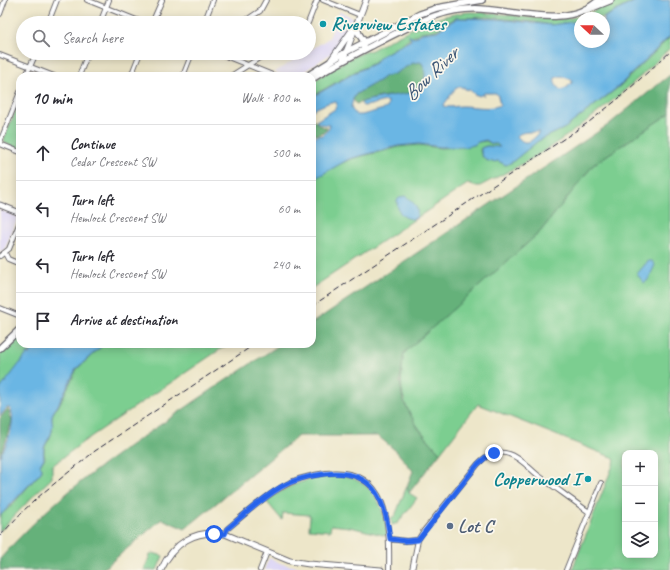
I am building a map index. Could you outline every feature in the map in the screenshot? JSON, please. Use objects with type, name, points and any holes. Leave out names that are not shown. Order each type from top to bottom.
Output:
[{"type":"highway","points":[[585,10],[610,0]]},
{"type":"main road","points":[[313,72],[363,40],[372,39],[428,11],[482,0]]},
{"type":"main road","points":[[316,77],[343,60],[419,21],[443,13],[482,9],[554,16],[572,14],[585,10],[599,0]]},
{"type":"main road","points":[[356,25],[363,40],[361,51]]},
{"type":"main road","points":[[0,348],[16,333]]},
{"type":"street","points":[[0,14],[6,0]]},
{"type":"street","points":[[51,16],[57,0]]},
{"type":"street","points":[[87,0],[126,16]]},
{"type":"street","points":[[103,16],[109,0]]},
{"type":"street","points":[[155,16],[162,0]]},
{"type":"street","points":[[207,16],[213,0]]},
{"type":"street","points":[[252,16],[260,11],[266,0]]},
{"type":"street","points":[[311,16],[317,0]]},
{"type":"street","points":[[323,0],[360,15]]},
{"type":"street","points":[[343,60],[366,0]]},
{"type":"street","points":[[329,62],[340,49],[356,25]]},
{"type":"street","points":[[0,55],[43,72]]},
{"type":"street","points":[[28,72],[33,60]]},
{"type":"street","points":[[81,72],[85,60]]},
{"type":"street","points":[[133,72],[137,60]]},
{"type":"street","points":[[185,72],[189,60]]},
{"type":"street","points":[[236,60],[265,72]]},
{"type":"street","points":[[237,72],[256,60]]},
{"type":"street","points":[[16,102],[0,143],[16,150]]},
{"type":"street","points":[[0,205],[16,211]]},
{"type":"street","points":[[0,256],[5,254],[10,249],[16,233]]},
{"type":"street","points":[[5,254],[8,259],[16,262]]},
{"type":"street","points":[[0,308],[16,314]]},
{"type":"street","points":[[412,570],[418,540],[478,464],[486,457],[494,453],[503,453],[516,457],[559,491],[589,512]]},
{"type":"street","points":[[225,534],[227,529],[281,487],[304,477],[343,472],[359,477],[368,483],[378,494],[384,508],[390,539],[389,570]]},
{"type":"street","points":[[566,570],[601,483]]},
{"type":"street","points":[[161,570],[174,548],[188,539],[202,534],[225,534],[278,557],[298,563],[381,570]]},
{"type":"street","points":[[390,539],[406,541],[418,540]]},
{"type":"street","points":[[260,570],[267,552]]},
{"type":"shaded area","points":[[340,11],[353,18],[342,41],[332,53],[303,72],[275,72],[294,60],[316,60],[316,46],[329,38]]},
{"type":"shaded area","points":[[0,210],[16,216],[16,222],[5,249],[0,252]]},
{"type":"shaded area","points":[[269,558],[282,564],[316,570],[264,570]]},
{"type":"green space","points":[[613,0],[636,0],[610,14],[610,12],[592,12]]},
{"type":"green space","points":[[471,12],[540,19],[574,17],[574,22],[551,25],[488,17],[457,17],[436,30],[421,32],[380,57],[374,63],[356,71],[316,94],[316,79],[333,68],[357,55],[372,50],[419,25],[445,16]]},
{"type":"green space","points":[[670,37],[670,48],[653,65],[616,98],[577,128],[536,156],[480,186],[474,186],[469,183],[316,285],[316,178],[354,158],[398,147],[419,145],[440,148],[465,147],[474,145],[478,142],[486,141],[492,144],[497,144],[500,147],[486,146],[481,148],[480,150],[482,156],[486,160],[492,162],[498,161],[506,165],[538,141],[565,128],[619,87]]},
{"type":"green space","points":[[420,62],[424,66],[426,75],[424,78],[423,88],[419,91],[409,94],[381,97],[356,104],[353,99],[356,94],[385,76],[394,74],[413,63]]},
{"type":"green space","points":[[670,75],[670,113],[594,164],[540,232],[404,353],[400,381],[403,401],[418,428],[440,453],[409,493],[407,486],[413,471],[396,451],[378,436],[298,436],[185,529],[162,519],[102,570],[0,570],[0,559],[20,537],[60,499],[103,465],[275,348],[316,348],[316,320],[608,125]]},
{"type":"green space","points":[[16,109],[16,147],[5,143],[4,139]]},
{"type":"green space","points":[[670,113],[670,570],[572,570],[615,460],[611,457],[478,404],[440,453],[417,425],[406,406],[402,384],[402,362],[407,350],[540,232],[594,164]]},
{"type":"green space","points":[[316,122],[327,128],[316,134]]},
{"type":"green space","points":[[16,338],[16,348],[33,348],[0,389],[0,354]]},
{"type":"green space","points":[[100,348],[222,348],[83,442],[52,466],[52,478],[0,531],[0,517],[2,514],[42,471],[40,465],[45,458],[44,450],[52,431],[53,413],[58,407],[77,369]]},
{"type":"green space","points":[[8,409],[12,421],[0,455],[0,418]]},
{"type":"green space","points":[[339,475],[360,482],[375,495],[383,514],[387,536],[350,527],[331,525],[330,531],[309,529],[310,515],[283,513],[282,520],[266,501],[274,495],[300,482],[319,477]]},
{"type":"green space","points":[[407,486],[409,493],[417,498],[398,523],[392,525],[391,519],[395,516]]},
{"type":"green space","points":[[153,553],[163,556],[157,570],[144,570],[150,555]]},
{"type":"water","name":"Bow River","points":[[637,0],[670,0],[670,36],[618,87],[565,128],[538,141],[512,162],[506,165],[498,161],[493,162],[486,160],[482,156],[481,148],[487,146],[500,147],[497,144],[492,144],[486,140],[465,147],[440,147],[419,144],[398,146],[349,159],[316,178],[316,136],[322,135],[329,129],[329,125],[320,124],[316,121],[335,109],[337,104],[335,101],[316,108],[316,95],[375,63],[381,56],[411,40],[408,35],[414,38],[422,33],[437,31],[457,18],[497,19],[551,25],[574,22],[574,48],[610,48],[610,14]],"holes":[[[413,63],[422,63],[425,69],[423,88],[414,93],[388,96],[363,102],[361,104],[363,106],[388,101],[387,108],[362,115],[356,115],[351,108],[356,94],[385,76],[394,74]],[[561,76],[572,80],[571,85],[569,84],[568,87],[561,90],[556,84],[555,78]],[[461,86],[462,88],[464,87],[465,89],[470,90],[474,94],[480,96],[482,94],[483,96],[484,93],[496,93],[500,105],[487,108],[443,106],[455,89]],[[539,132],[534,138],[525,142],[520,140],[517,136],[524,133]]]},
{"type":"water","points":[[405,196],[417,208],[416,218],[413,219],[405,217],[399,211],[397,200]]},
{"type":"water","points":[[648,261],[652,261],[655,265],[648,280],[644,283],[637,274]]},
{"type":"water","points":[[33,348],[100,348],[76,369],[57,407],[54,410],[51,435],[44,447],[44,458],[40,465],[42,468],[41,472],[0,516],[0,456],[6,446],[12,426],[12,413],[10,408],[7,408],[0,416],[0,389],[27,354],[29,355]]},
{"type":"railway","points":[[316,303],[589,122],[618,99],[670,52]]},
{"type":"railway","points":[[0,536],[23,511],[44,492],[95,451],[249,348]]},
{"type":"place","name":"Riverview Estates","points":[[323,24]]},
{"type":"place","name":"Copperwood I","points":[[588,479]]},
{"type":"place","name":"Lot C","points":[[450,526]]},
{"type":"route","points":[[214,534],[225,534],[227,529],[265,498],[293,481],[312,475],[343,472],[359,477],[368,483],[378,494],[384,508],[390,539],[406,541],[418,540],[482,459],[494,453]]}]
